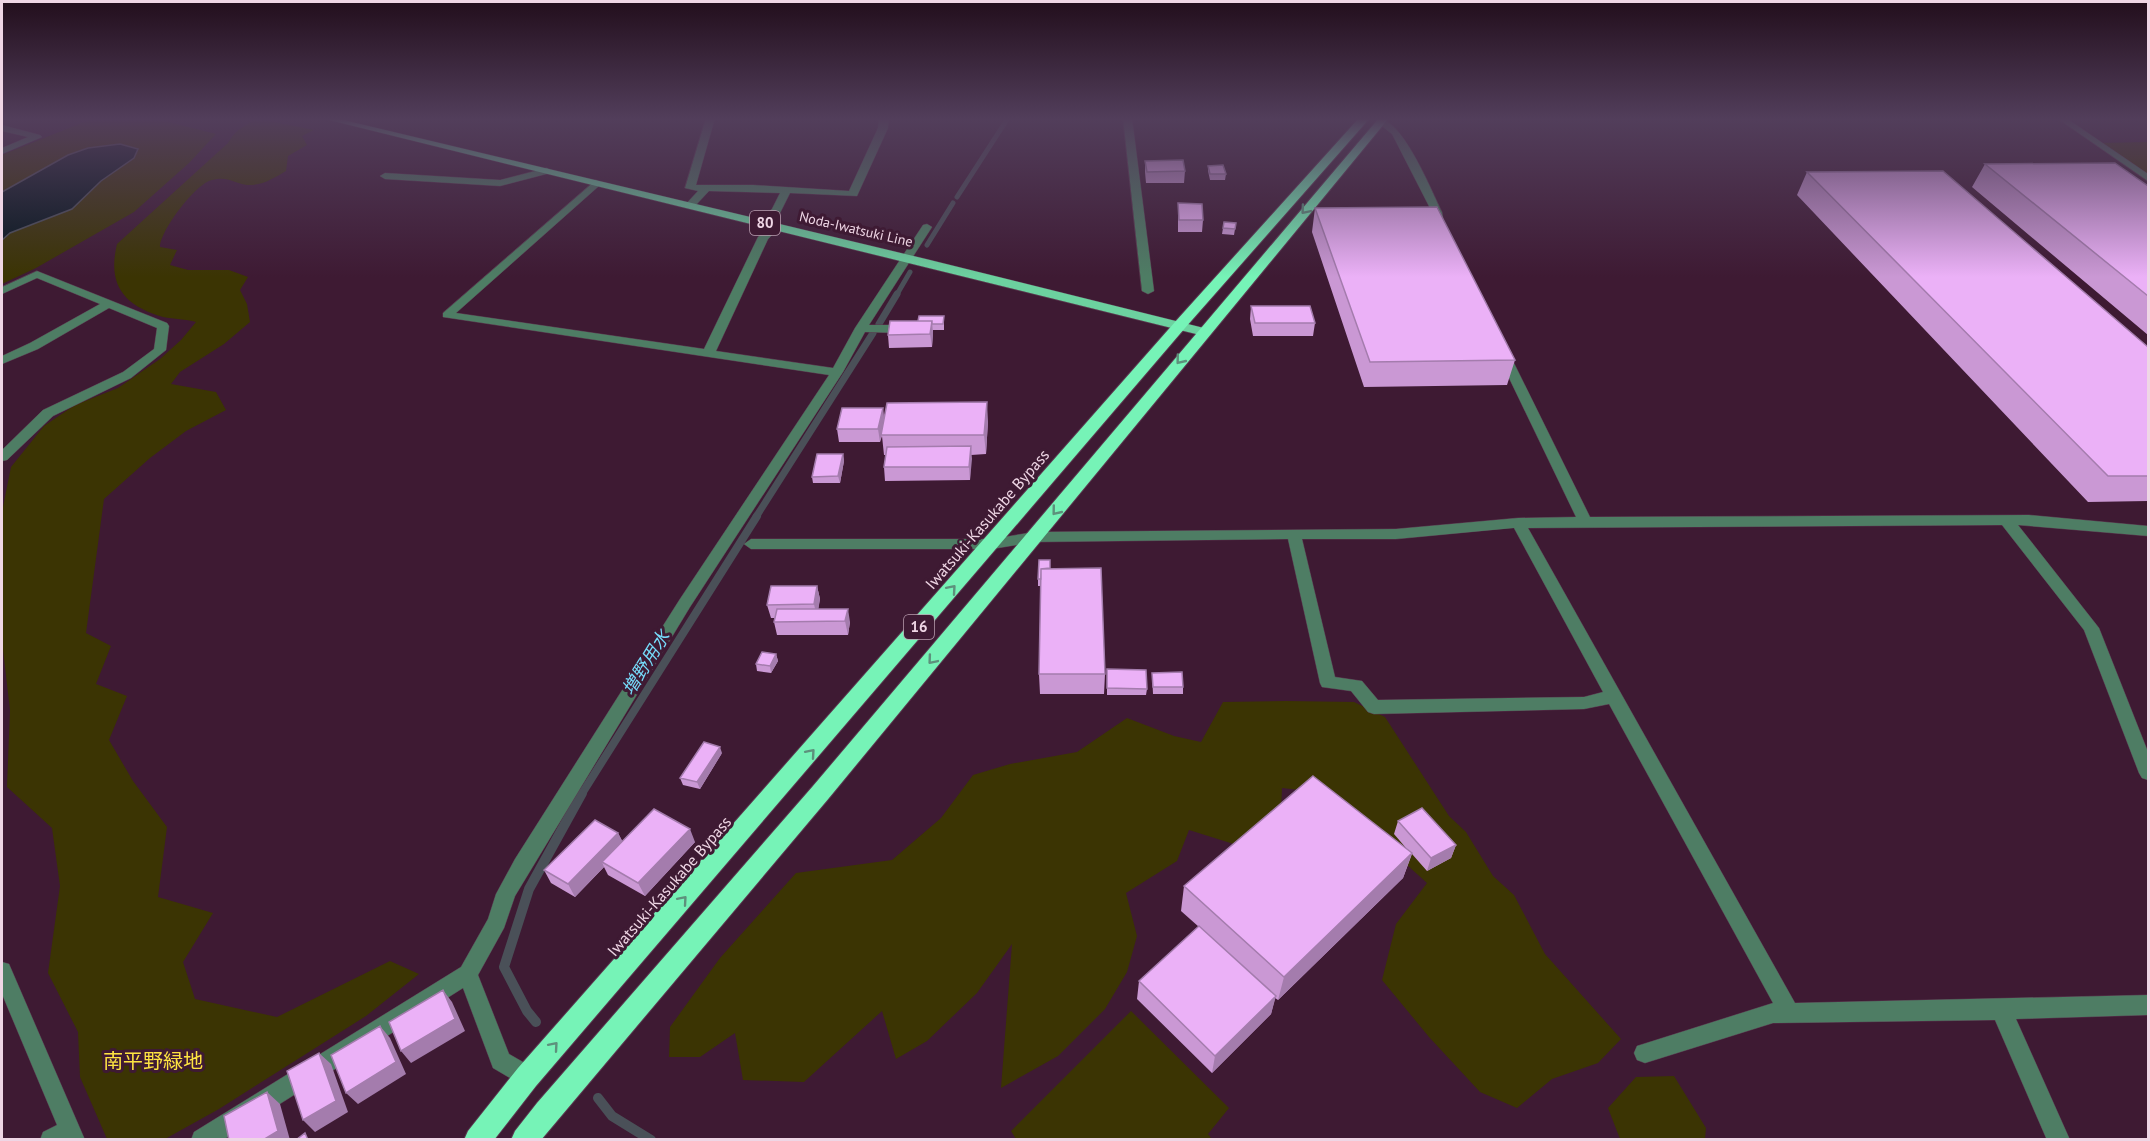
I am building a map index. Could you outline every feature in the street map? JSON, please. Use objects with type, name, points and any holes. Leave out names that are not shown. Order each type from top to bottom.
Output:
[{"type":"highway","name":"Iwatsuki-Kasukabe Bypass","points":[[477,1140],[527,1077],[1180,325],[1326,171]]},
{"type":"highway","name":"16","points":[[524,1140],[821,792],[1034,537],[1334,171]]},
{"type":"main road","name":"Noda-Iwatsuki Line","points":[[548,171],[908,257],[1203,332]]},
{"type":"street","points":[[385,176],[500,183],[546,171]]},
{"type":"street","points":[[695,171],[690,188],[853,194],[863,171]]},
{"type":"street","points":[[1134,171],[1148,291]]},
{"type":"street","points":[[1416,171],[1437,212],[1445,235]]},
{"type":"street","points":[[596,183],[447,315],[837,372]]},
{"type":"street","points":[[690,205],[706,188]]},
{"type":"street","points":[[761,222],[776,211],[786,191]]},
{"type":"street","points":[[709,352],[764,237],[776,226]]},
{"type":"street","points":[[203,1139],[468,974],[497,922],[506,894],[522,865],[685,603],[837,372],[861,328],[927,226]]},
{"type":"street","points":[[2,291],[37,274],[163,326],[160,350],[127,375],[48,413],[2,457]]},
{"type":"street","points":[[2,360],[34,346],[108,304]]},
{"type":"street","points":[[861,328],[901,329]]},
{"type":"street","points":[[1497,342],[1586,523]]},
{"type":"street","points":[[2006,520],[2091,628],[2148,773]]},
{"type":"street","points":[[751,544],[992,544],[1034,537],[1396,534],[1518,523],[2029,520],[2148,531]]},
{"type":"street","points":[[1518,523],[1790,1014]]},
{"type":"street","points":[[1294,534],[1328,683],[1356,685],[1374,707],[1584,703],[1615,696]]},
{"type":"street","points":[[2,971],[65,1136]]},
{"type":"street","points":[[468,974],[501,1061],[527,1077]]},
{"type":"street","points":[[1644,1053],[1773,1013],[2001,1010],[2148,1005]]},
{"type":"street","points":[[2001,1010],[2059,1140]]},
{"type":"green space","points":[[2,171],[180,171],[134,212],[36,268],[2,284]]},
{"type":"green space","name":"南平野緑地","points":[[197,171],[286,171],[263,183],[252,185],[223,179],[205,183],[189,198],[166,230],[160,247],[177,250],[170,265],[188,270],[229,270],[248,277],[240,290],[247,304],[250,322],[224,344],[180,372],[171,384],[216,392],[226,410],[186,431],[150,458],[104,499],[86,633],[111,646],[96,684],[127,696],[109,740],[133,781],[167,827],[158,897],[213,913],[183,962],[195,999],[277,1017],[390,961],[419,974],[366,1016],[219,1109],[165,1139],[107,1139],[80,1077],[78,1032],[48,973],[60,886],[52,828],[7,787],[10,710],[2,641],[2,512],[11,467],[44,426],[75,405],[118,388],[160,359],[181,340],[196,322],[163,317],[138,307],[129,300],[122,292],[114,271],[117,244]]},
{"type":"green space","points":[[2138,171],[2148,171],[2148,178]]},
{"type":"green space","points":[[1223,702],[1354,702],[1385,717],[1449,816],[1466,832],[1493,876],[1514,895],[1545,954],[1621,1039],[1598,1063],[1552,1079],[1517,1108],[1480,1092],[1429,1037],[1382,980],[1396,924],[1427,883],[1327,793],[1282,788],[1281,810],[1240,846],[1189,830],[1177,861],[1126,893],[1137,936],[1127,972],[1105,1009],[1058,1056],[1001,1088],[1012,944],[977,993],[927,1041],[896,1059],[882,1011],[804,1082],[743,1080],[735,1033],[700,1057],[669,1057],[670,1027],[720,958],[796,873],[892,860],[941,818],[973,775],[1010,764],[1077,752],[1127,718],[1174,736],[1201,742]]},
{"type":"green space","points":[[1131,1011],[1229,1108],[1208,1134],[1212,1139],[1016,1139],[1011,1131]]},
{"type":"green space","points":[[1674,1076],[1706,1128],[1705,1139],[1620,1139],[1608,1108],[1636,1077]]},
{"type":"shaded area","points":[[39,171],[115,171],[101,181],[72,209],[10,233],[2,240],[2,192]]},
{"type":"building","points":[[1209,171],[1225,171],[1226,174],[1210,174]]},
{"type":"building","points":[[1943,171],[2148,347],[2148,476],[2108,476],[1807,172]]},
{"type":"building","points":[[1994,171],[2127,171],[2148,186],[2148,296]]},
{"type":"building","points":[[1178,203],[1202,204],[1203,220],[1179,220]]},
{"type":"building","points":[[1437,207],[1515,360],[1370,362],[1315,208]]},
{"type":"building","points":[[1224,222],[1236,223],[1235,229],[1223,228]]},
{"type":"building","points":[[1251,306],[1310,306],[1315,323],[1255,323]]},
{"type":"building","points":[[919,316],[944,316],[943,324],[918,321]]},
{"type":"building","points":[[890,321],[932,321],[930,334],[888,335]]},
{"type":"building","points":[[987,402],[984,435],[881,435],[887,403]]},
{"type":"building","points":[[842,408],[883,408],[878,429],[837,429]]},
{"type":"building","points":[[971,446],[969,467],[884,467],[887,447]]},
{"type":"building","points":[[817,454],[843,454],[838,476],[812,477]]},
{"type":"building","points":[[1039,560],[1050,560],[1050,568],[1041,569],[1041,579],[1038,579]]},
{"type":"building","points":[[1101,568],[1105,674],[1039,674],[1041,569]]},
{"type":"building","points":[[771,586],[817,586],[814,604],[767,605]]},
{"type":"building","points":[[777,609],[848,609],[845,621],[774,622]]},
{"type":"building","points":[[762,652],[776,654],[770,666],[756,664]]},
{"type":"building","points":[[1107,669],[1146,670],[1147,689],[1107,688]]},
{"type":"building","points":[[1182,672],[1183,687],[1153,687],[1152,673]]},
{"type":"building","points":[[704,742],[720,747],[697,782],[680,778]]},
{"type":"building","points":[[1313,776],[1412,853],[1284,977],[1184,886]]},
{"type":"building","points":[[1422,808],[1456,845],[1431,858],[1398,821]]},
{"type":"building","points":[[654,809],[690,829],[638,883],[602,862]]},
{"type":"building","points":[[595,820],[618,833],[568,884],[544,870]]},
{"type":"building","points":[[1199,926],[1276,996],[1215,1056],[1139,981]]},
{"type":"building","points":[[443,990],[455,1019],[401,1051],[389,1022]]},
{"type":"building","points":[[380,1026],[396,1062],[346,1093],[331,1055]]},
{"type":"building","points":[[319,1053],[336,1101],[303,1120],[287,1071]]},
{"type":"building","points":[[267,1092],[278,1131],[263,1140],[229,1140],[224,1116]]},
{"type":"building","points":[[305,1133],[308,1140],[296,1140]]},
{"type":"waterway","name":"増野用水","points":[[957,197],[974,171]]},
{"type":"waterway","name":"増野用水","points":[[927,245],[953,203]]},
{"type":"waterway","name":"増野用水","points":[[896,296],[910,272]]},
{"type":"waterway","name":"増野用水","points":[[879,324],[897,294]]},
{"type":"waterway","name":"増野用水","points":[[756,517],[873,333]]},
{"type":"waterway","name":"増野用水","points":[[581,795],[757,516]]},
{"type":"waterway","name":"増野用水","points":[[536,1022],[527,1011],[504,967],[529,889],[582,793]]},
{"type":"waterway","name":"増野用水","points":[[598,1098],[612,1116],[651,1140]]}]
